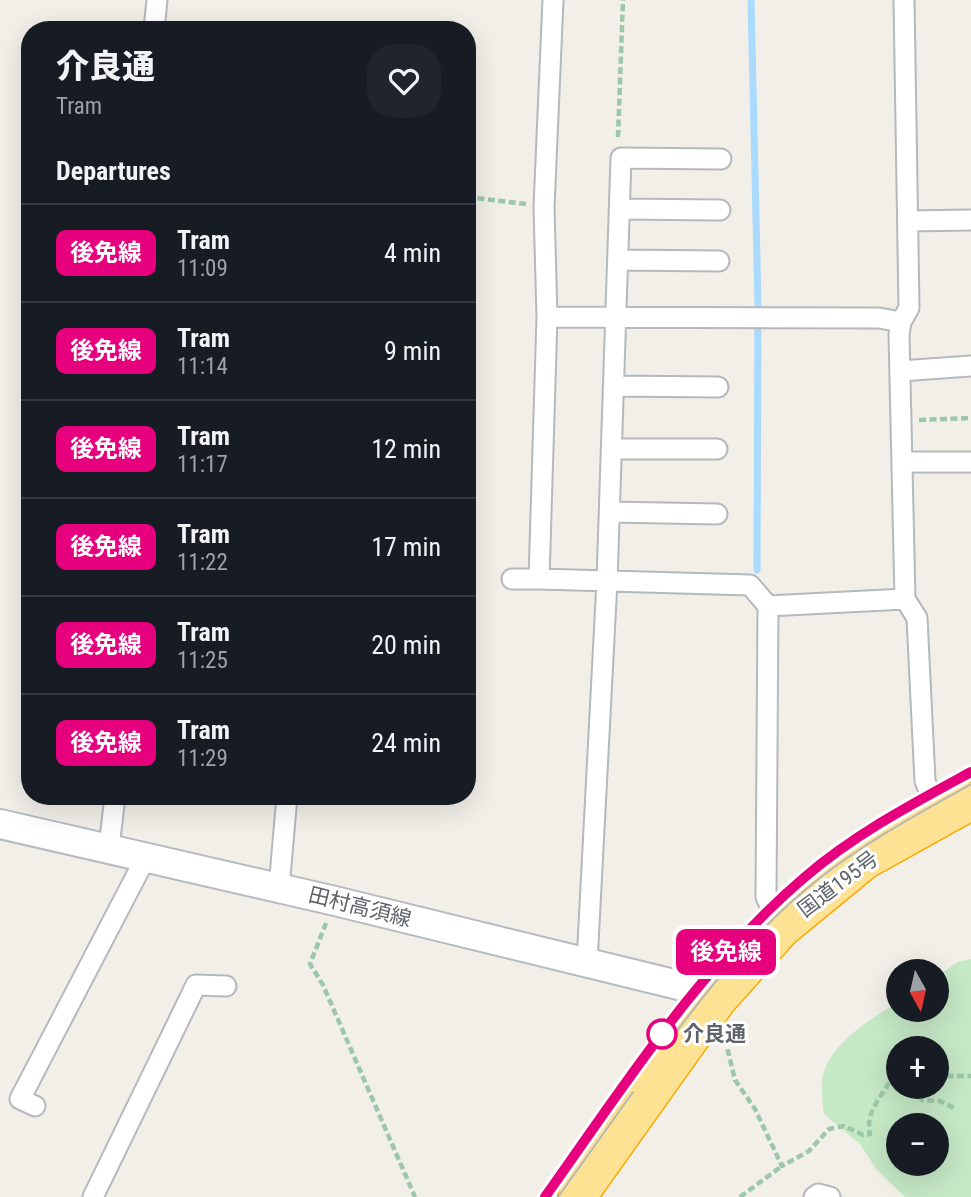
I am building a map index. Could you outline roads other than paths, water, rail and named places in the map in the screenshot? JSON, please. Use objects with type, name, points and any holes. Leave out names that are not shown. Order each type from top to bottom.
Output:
[{"type":"highway","name":"国道195号","points":[[590,1192],[718,999],[781,929],[865,860],[955,809]]},
{"type":"main road","name":"田村高須線","points":[[0,824],[146,856],[587,962],[678,985],[718,999]]},
{"type":"street","points":[[155,21],[156,0]]},
{"type":"street","points":[[539,579],[547,317],[544,207],[553,0]]},
{"type":"street","points":[[904,0],[909,308],[901,322],[900,371],[905,599],[917,618],[925,781],[955,809]]},
{"type":"street","points":[[587,962],[610,512],[621,158],[721,159]]},
{"type":"street","points":[[620,209],[720,210]]},
{"type":"street","points":[[908,221],[971,220]]},
{"type":"street","points":[[618,260],[719,261]]},
{"type":"street","points":[[547,317],[879,318],[901,322]]},
{"type":"street","points":[[900,371],[971,366]]},
{"type":"street","points":[[614,386],[718,387]]},
{"type":"street","points":[[612,449],[718,449]]},
{"type":"street","points":[[902,462],[971,462]]},
{"type":"street","points":[[610,512],[717,514]]},
{"type":"street","points":[[512,579],[750,585],[768,606],[766,897],[781,929]]},
{"type":"street","points":[[768,606],[905,599]]},
{"type":"street","points":[[108,848],[114,805]]},
{"type":"street","points":[[279,888],[286,805]]},
{"type":"street","points":[[35,1106],[20,1099],[146,856]]},
{"type":"street","points":[[93,1197],[196,985],[226,986]]},
{"type":"street","points":[[814,1197],[818,1194],[830,1197]]},
{"type":"waterway","points":[[751,0],[758,304],[757,570]]},
{"type":"tram line","points":[[545,1197],[666,1029],[731,949],[767,912],[805,877],[844,847],[885,820],[971,772]]},
{"type":"tram line","name":"後免線","points":[[545,1197],[689,998],[718,960],[744,933],[807,875],[854,840],[896,813],[971,772]]},
{"type":"tram line","points":[[666,1046],[757,935],[821,877],[894,828],[971,784]]},
{"type":"tram line","points":[[558,1197],[633,1092]]},
{"type":"place","name":"介良通","points":[[662,1034]]}]
